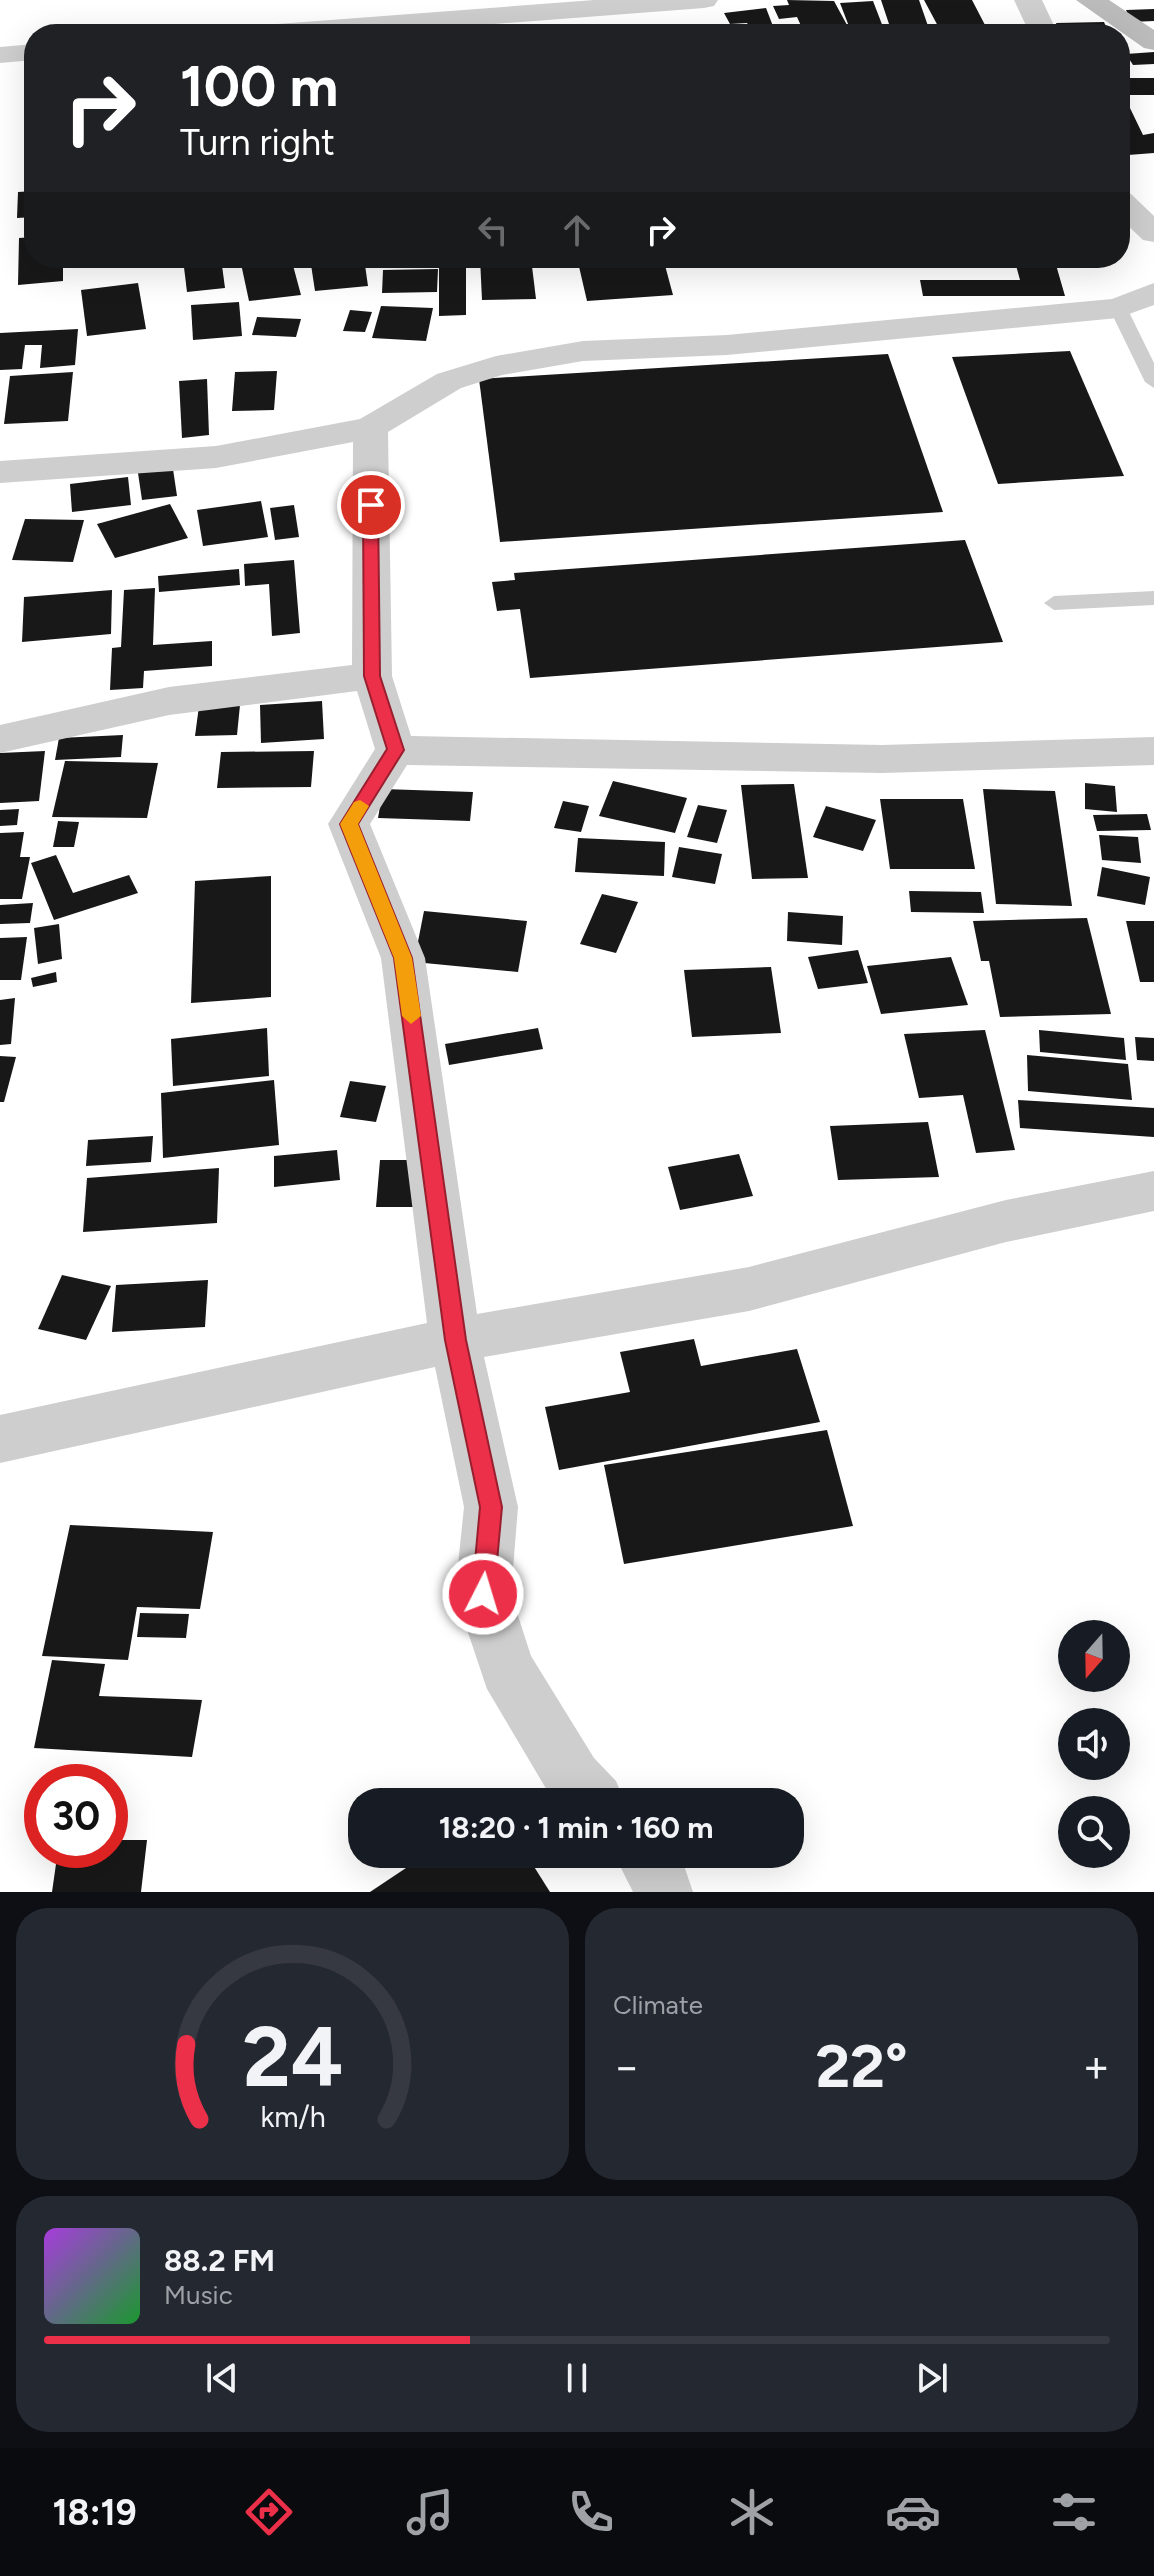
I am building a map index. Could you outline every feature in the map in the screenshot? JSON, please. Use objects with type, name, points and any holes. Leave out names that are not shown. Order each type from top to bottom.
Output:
[{"type":"main road","points":[[1090,0],[1127,24]]},
{"type":"main road","points":[[1130,26],[1154,42]]},
{"type":"street","points":[[385,24],[704,0]]},
{"type":"street","points":[[1028,0],[1039,24]]},
{"type":"street","points":[[0,55],[24,53]]},
{"type":"street","points":[[1130,210],[1154,233]]},
{"type":"street","points":[[0,472],[216,457],[370,428],[449,381],[496,366],[583,351],[727,345],[1118,308],[1154,293]]},
{"type":"street","points":[[370,428],[372,676],[395,750],[349,824],[403,958],[455,1340],[491,1507],[483,1594],[507,1669],[573,1779],[582,1788]]},
{"type":"street","points":[[0,739],[169,701],[372,676]]},
{"type":"street","points":[[395,750],[882,759],[1154,751]]},
{"type":"street","points":[[0,1439],[455,1340],[749,1289],[1006,1221],[1154,1191]]},
{"type":"street","points":[[656,1868],[663,1892]]},
{"type":"lane","points":[[1118,308],[1154,382]]},
{"type":"lane","points":[[1054,603],[1154,598]]},
{"type":"building","points":[[787,0],[834,1],[846,24],[800,24],[797,17],[779,19],[773,6],[789,5]]},
{"type":"building","points":[[881,0],[919,0],[927,24],[889,24]]},
{"type":"building","points":[[924,0],[972,0],[984,24],[937,24]]},
{"type":"building","points":[[873,1],[882,24],[848,24],[840,3]]},
{"type":"building","points":[[766,8],[772,24],[730,24],[724,13]]},
{"type":"building","points":[[1154,9],[1154,21],[1131,22],[1126,10]]},
{"type":"building","points":[[1104,22],[1105,24],[1056,24]]},
{"type":"building","points":[[1154,52],[1154,64],[1133,65],[1130,54]]},
{"type":"building","points":[[1130,78],[1154,78],[1154,95],[1130,95]]},
{"type":"building","points":[[1130,108],[1143,135],[1154,133],[1154,153],[1130,155]]},
{"type":"building","points":[[18,192],[24,192],[24,218],[17,218]]},
{"type":"building","points":[[19,238],[24,238],[24,268],[63,268],[63,281],[18,285]]},
{"type":"building","points":[[184,268],[222,268],[225,288],[187,292]]},
{"type":"building","points":[[242,268],[294,268],[301,295],[249,301]]},
{"type":"building","points":[[312,268],[365,268],[368,286],[315,291]]},
{"type":"building","points":[[439,268],[466,268],[466,315],[439,316]]},
{"type":"building","points":[[480,268],[532,268],[536,299],[482,300]]},
{"type":"building","points":[[579,268],[666,268],[673,295],[587,301]]},
{"type":"building","points":[[1017,268],[1057,268],[1065,296],[923,296],[920,280],[1020,280]]},
{"type":"building","points":[[438,269],[437,292],[382,293],[383,270]]},
{"type":"building","points":[[138,283],[146,329],[87,336],[81,290]]},
{"type":"building","points":[[239,302],[242,336],[193,340],[191,305]]},
{"type":"building","points":[[381,306],[433,308],[426,341],[372,338]]},
{"type":"building","points":[[350,310],[372,312],[365,332],[343,331]]},
{"type":"building","points":[[257,317],[301,319],[296,337],[252,335]]},
{"type":"building","points":[[78,329],[75,365],[40,368],[42,345],[25,345],[22,369],[0,370],[0,333]]},
{"type":"building","points":[[1070,351],[1124,476],[998,484],[952,357]]},
{"type":"building","points":[[888,354],[943,512],[500,542],[479,379]]},
{"type":"building","points":[[277,371],[274,410],[232,411],[235,372]]},
{"type":"building","points":[[73,372],[68,421],[4,424],[10,376]]},
{"type":"building","points":[[207,379],[209,435],[182,438],[179,381]]},
{"type":"building","points":[[173,469],[177,496],[142,500],[138,473]]},
{"type":"building","points":[[128,477],[131,505],[72,512],[70,484]]},
{"type":"building","points":[[261,501],[268,537],[203,546],[197,510]]},
{"type":"building","points":[[170,504],[188,538],[115,558],[97,524]]},
{"type":"building","points":[[294,505],[299,537],[275,540],[270,508]]},
{"type":"building","points":[[25,519],[84,520],[73,562],[12,560]]},
{"type":"building","points":[[965,540],[1003,642],[530,678],[520,609],[497,611],[492,582],[515,580],[514,573]]},
{"type":"building","points":[[294,560],[300,633],[272,636],[269,584],[245,586],[244,564]]},
{"type":"building","points":[[239,569],[240,585],[159,592],[158,576]]},
{"type":"building","points":[[155,588],[153,645],[212,641],[212,666],[144,671],[143,688],[110,690],[112,648],[121,647],[124,590]]},
{"type":"building","points":[[112,590],[111,634],[22,642],[24,597]]},
{"type":"building","points":[[322,701],[324,739],[261,743],[260,705]]},
{"type":"building","points":[[240,705],[237,735],[195,736],[199,706]]},
{"type":"building","points":[[123,735],[121,757],[55,760],[59,738]]},
{"type":"building","points":[[45,751],[39,801],[0,803],[0,753]]},
{"type":"building","points":[[314,751],[311,787],[217,788],[221,752]]},
{"type":"building","points":[[65,761],[158,763],[147,818],[52,817]]},
{"type":"building","points":[[613,781],[687,798],[675,833],[599,816]]},
{"type":"building","points":[[1085,783],[1115,786],[1117,812],[1085,809]]},
{"type":"building","points":[[794,784],[808,878],[752,879],[741,785]]},
{"type":"building","points":[[383,789],[473,792],[470,821],[378,818]]},
{"type":"building","points":[[983,789],[1055,791],[1072,906],[996,904]]},
{"type":"building","points":[[880,799],[963,799],[975,869],[890,869]]},
{"type":"building","points":[[563,801],[589,806],[581,832],[554,828]]},
{"type":"building","points":[[698,805],[727,810],[717,843],[687,837]]},
{"type":"building","points":[[826,806],[876,820],[863,851],[813,837]]},
{"type":"building","points":[[19,809],[17,825],[0,826],[0,810]]},
{"type":"building","points":[[1147,814],[1151,830],[1097,831],[1093,815]]},
{"type":"building","points":[[58,821],[79,822],[74,847],[53,847]]},
{"type":"building","points":[[24,832],[20,857],[30,857],[22,899],[0,899],[0,833]]},
{"type":"building","points":[[1099,835],[1138,837],[1141,863],[1102,860]]},
{"type":"building","points":[[578,838],[665,842],[664,876],[575,872]]},
{"type":"building","points":[[679,847],[722,854],[715,884],[672,877]]},
{"type":"building","points":[[56,855],[73,893],[129,875],[138,893],[54,920],[31,863]]},
{"type":"building","points":[[1102,867],[1150,877],[1145,905],[1097,896]]},
{"type":"building","points":[[271,876],[271,997],[191,1003],[195,881]]},
{"type":"building","points":[[909,891],[981,892],[984,913],[911,912]]},
{"type":"building","points":[[602,894],[638,902],[616,953],[580,944]]},
{"type":"building","points":[[33,903],[30,923],[0,924],[0,905]]},
{"type":"building","points":[[424,911],[527,921],[518,972],[414,962]]},
{"type":"building","points":[[788,912],[843,916],[842,945],[787,941]]},
{"type":"building","points":[[1087,918],[1111,1014],[1000,1017],[989,961],[981,961],[973,921]]},
{"type":"building","points":[[1126,921],[1154,921],[1154,982],[1140,982]]},
{"type":"building","points":[[59,924],[62,959],[38,964],[34,928]]},
{"type":"building","points":[[27,937],[21,980],[0,980],[0,938]]},
{"type":"building","points":[[858,950],[868,983],[818,989],[808,957]]},
{"type":"building","points":[[951,957],[968,1005],[881,1014],[867,966]]},
{"type":"building","points":[[771,967],[781,1033],[692,1037],[684,970]]},
{"type":"building","points":[[56,972],[57,982],[33,987],[31,978]]},
{"type":"building","points":[[15,998],[11,1044],[0,1045],[0,1000]]},
{"type":"building","points":[[267,1028],[269,1076],[173,1086],[171,1039]]},
{"type":"building","points":[[538,1028],[543,1049],[449,1065],[445,1044]]},
{"type":"building","points":[[985,1030],[1015,1150],[976,1153],[963,1095],[919,1098],[904,1034]]},
{"type":"building","points":[[1039,1030],[1124,1038],[1126,1060],[1040,1052]]},
{"type":"building","points":[[1135,1037],[1154,1038],[1154,1061],[1137,1060]]},
{"type":"building","points":[[1027,1055],[1128,1064],[1132,1100],[1028,1091]]},
{"type":"building","points":[[0,1056],[16,1057],[4,1102],[0,1102]]},
{"type":"building","points":[[274,1080],[279,1145],[163,1158],[161,1093]]},
{"type":"building","points":[[350,1081],[386,1086],[376,1122],[340,1117]]},
{"type":"building","points":[[1018,1100],[1154,1108],[1154,1137],[1020,1128]]},
{"type":"building","points":[[928,1122],[939,1177],[838,1180],[830,1126]]},
{"type":"building","points":[[153,1136],[151,1162],[86,1166],[88,1140]]},
{"type":"building","points":[[337,1150],[340,1180],[274,1187],[274,1156]]},
{"type":"building","points":[[739,1154],[753,1196],[680,1210],[668,1167]]},
{"type":"building","points":[[380,1160],[423,1160],[421,1207],[376,1207]]},
{"type":"building","points":[[219,1168],[217,1223],[83,1232],[87,1178]]},
{"type":"building","points":[[62,1275],[111,1286],[86,1340],[38,1329]]},
{"type":"building","points":[[208,1280],[205,1327],[112,1332],[116,1285]]},
{"type":"building","points":[[694,1339],[701,1366],[797,1349],[820,1422],[559,1470],[545,1407],[630,1392],[620,1352]]},
{"type":"building","points":[[827,1430],[853,1526],[624,1564],[604,1465]]},
{"type":"building","points":[[70,1525],[213,1532],[200,1609],[137,1607],[128,1660],[42,1656]]},
{"type":"building","points":[[140,1613],[189,1614],[186,1638],[137,1637]]},
{"type":"building","points":[[52,1660],[105,1664],[99,1696],[202,1700],[192,1757],[34,1748]]},
{"type":"building","points":[[128,1840],[147,1840],[141,1892],[52,1892],[55,1868],[128,1868]]},
{"type":"building","points":[[406,1868],[535,1868],[550,1892],[370,1892]]},
{"type":"slow traffic","points":[[360,806],[349,824],[403,958],[411,1016]]},
{"type":"route","points":[[371,505],[372,676],[395,750],[349,824],[403,958],[455,1340],[491,1507],[483,1594]]}]
